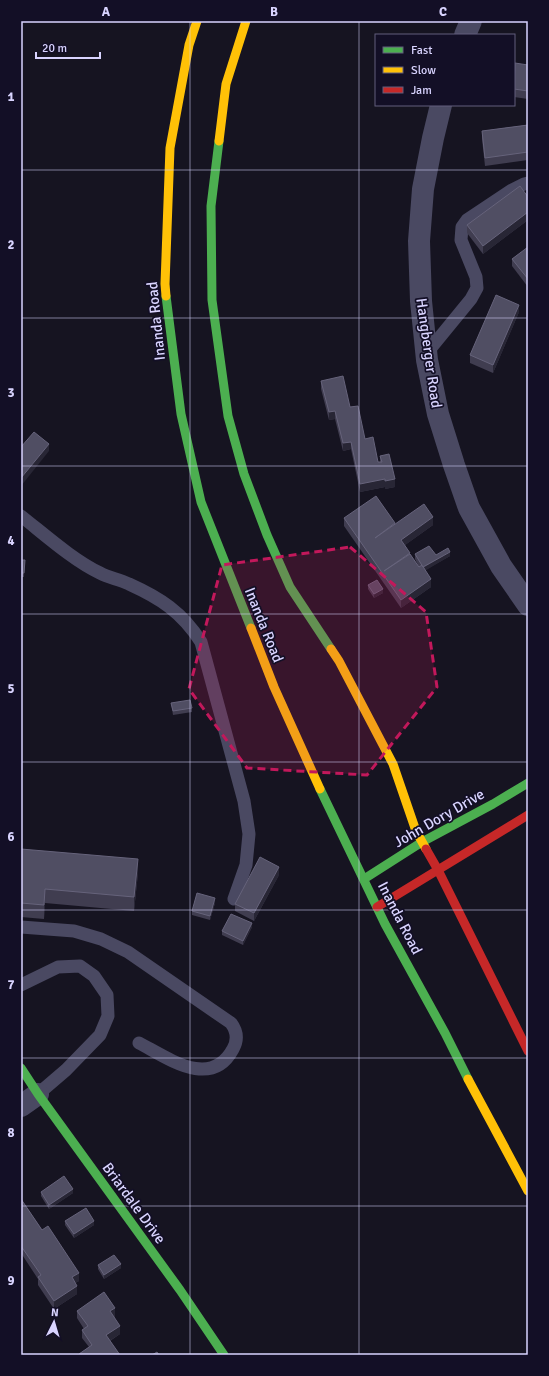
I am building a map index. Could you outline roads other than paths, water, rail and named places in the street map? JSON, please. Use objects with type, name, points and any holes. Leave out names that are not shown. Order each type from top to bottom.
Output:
[{"type":"street","name":"Inanda Road","points":[[197,21],[189,45],[170,148],[165,284],[181,414],[201,502],[274,688],[306,760],[385,924],[528,1191]]},
{"type":"street","points":[[246,21],[226,84],[211,206],[212,300],[228,416],[244,474],[267,535],[290,587],[339,661],[393,764],[416,831],[438,870],[528,1051]]},
{"type":"street","points":[[465,34],[471,21]]},
{"type":"street","name":"Hangberger Road","points":[[441,106],[423,189],[419,241],[421,301],[426,354],[438,414],[454,465],[470,508],[501,566],[528,606]]},
{"type":"street","name":"John Dory Drive","points":[[364,879],[422,842],[493,804],[528,783]]},
{"type":"street","points":[[377,907],[459,859],[528,815]]},
{"type":"street","name":"Briardale Drive","points":[[21,1068],[30,1100],[180,1290],[224,1355]]},
{"type":"lane","points":[[426,354],[471,299],[477,288],[476,277],[461,240],[462,227],[467,220],[493,203],[524,184],[528,184]]},
{"type":"lane","points":[[21,516],[77,559],[100,574],[128,583],[176,610],[201,642],[244,801],[249,834],[246,865],[234,899]]},
{"type":"lane","points":[[21,927],[74,930],[101,939],[128,952],[231,1023],[237,1035],[235,1045],[230,1054],[218,1066],[206,1069],[194,1069],[183,1066],[139,1044]]},
{"type":"lane","points":[[21,985],[58,967],[80,966],[94,976],[107,995],[108,1016],[100,1035],[66,1070],[30,1100]]}]
